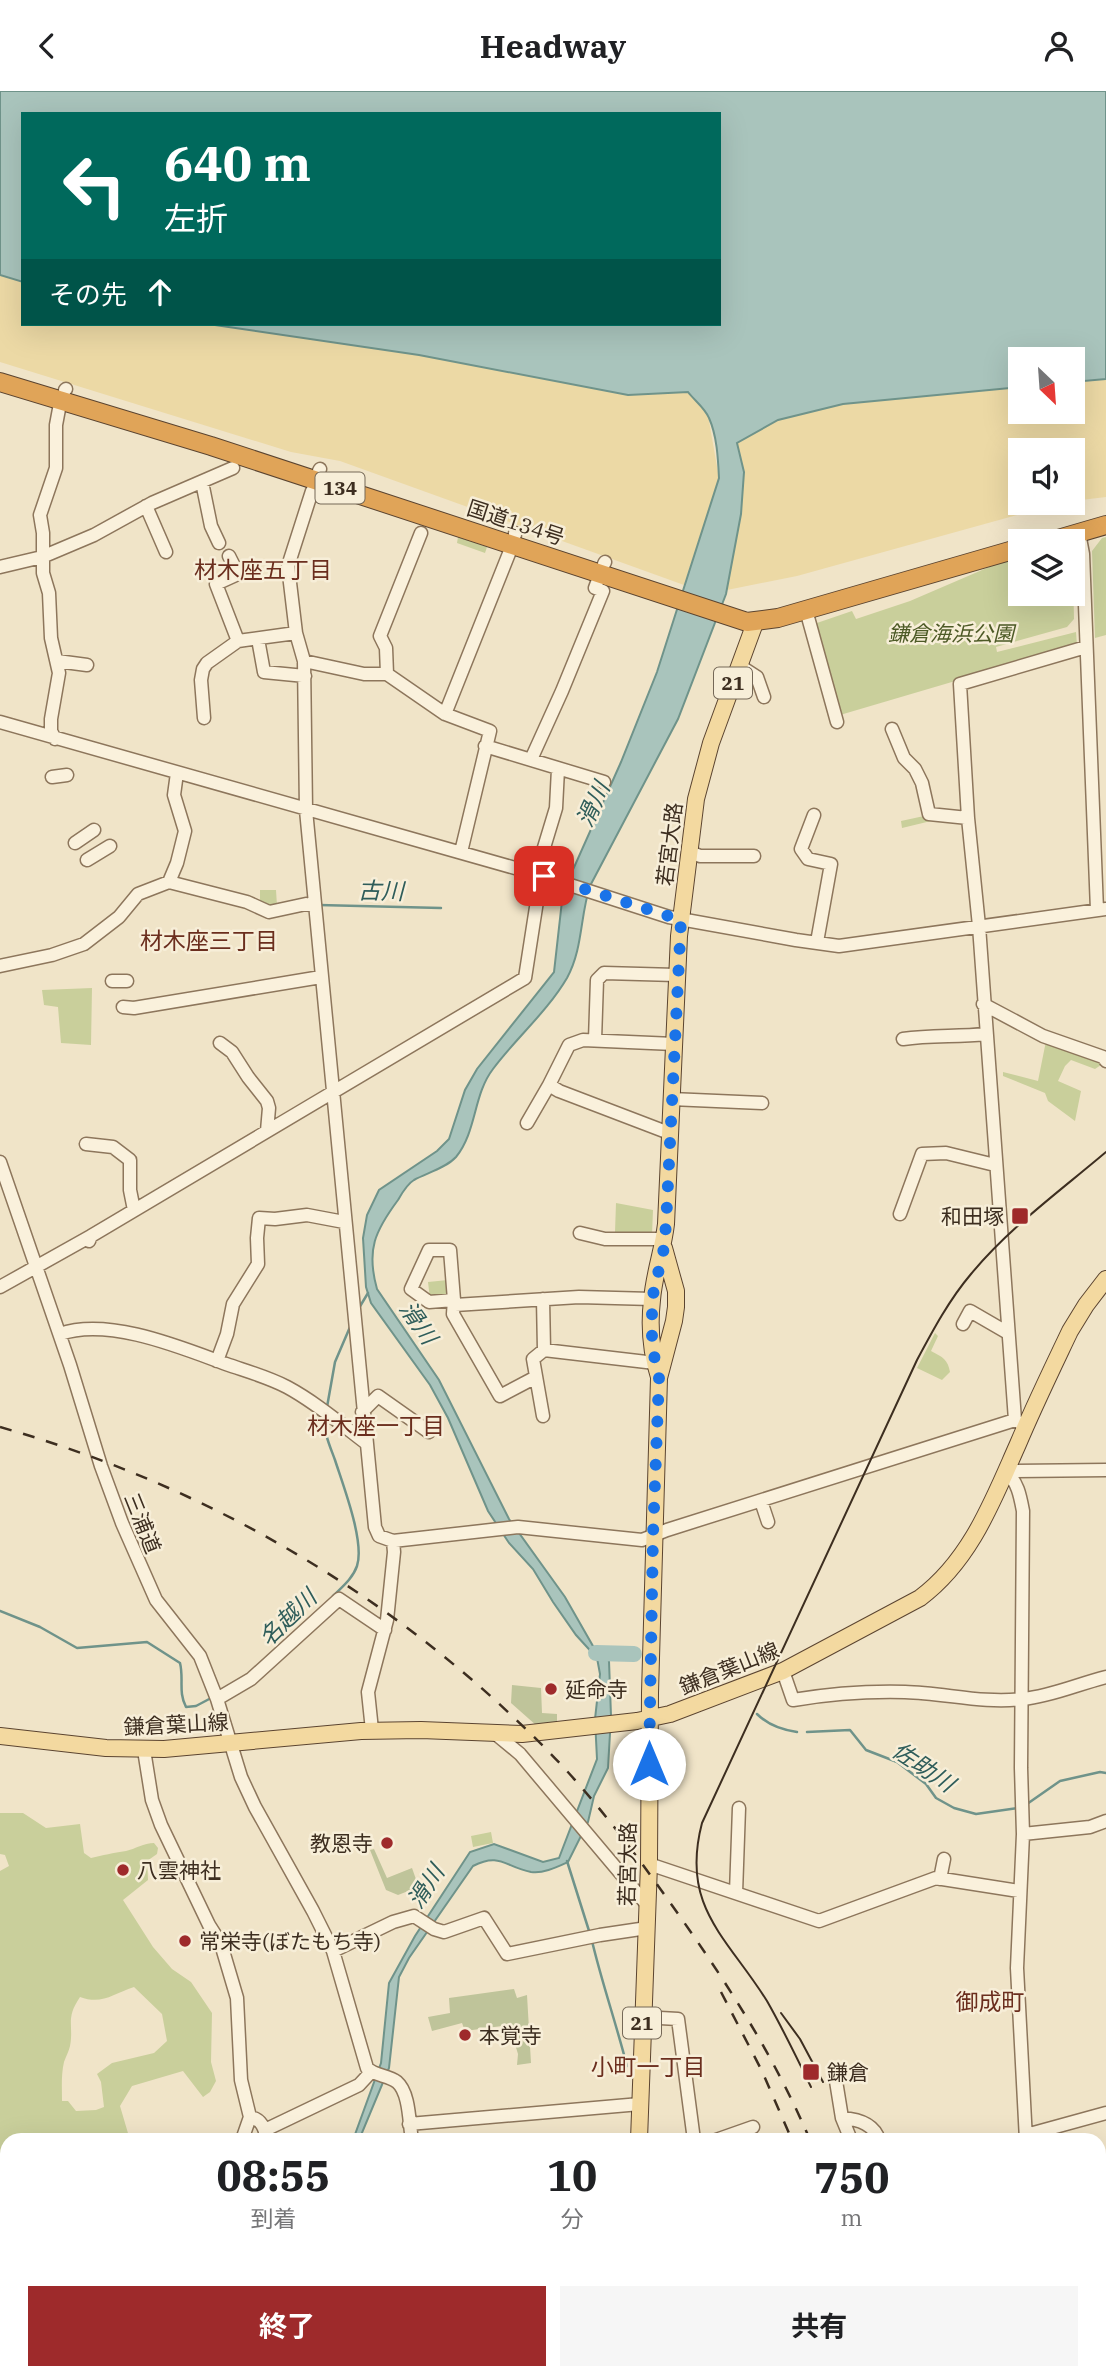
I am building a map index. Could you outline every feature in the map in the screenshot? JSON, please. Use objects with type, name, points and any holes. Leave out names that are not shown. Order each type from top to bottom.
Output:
[{"type":"highway","name":"国道134号","points":[[0,382],[211,446],[755,623],[1008,551]]},
{"type":"highway","points":[[1085,531],[1106,525]]},
{"type":"main road","name":"若宮大路","points":[[639,2133],[649,1864],[649,1719],[657,1371],[651,1329],[652,1299],[664,1244],[681,920],[701,775],[755,623]]},
{"type":"main road","name":"若宮大路","points":[[657,1371],[676,1307],[676,1291],[664,1244]]},
{"type":"main road","name":"鎌倉葉山線","points":[[0,1736],[145,1750],[372,1730],[474,1731],[497,1735],[537,1733],[670,1714],[783,1671],[920,1598],[951,1569],[970,1542],[1006,1471],[1021,1423],[1070,1331],[1106,1279]]},
{"type":"street","points":[[55,739],[51,731],[51,719],[59,673],[51,638],[40,515],[56,468],[56,425],[59,409]]},
{"type":"street","points":[[0,566],[42,557],[94,535],[146,506],[233,468]]},
{"type":"street","points":[[202,482],[211,526],[219,543]]},
{"type":"street","points":[[312,491],[288,565],[296,632],[304,661],[306,810],[375,1527],[381,1538],[393,1541],[518,1527],[642,1540],[761,1501],[1021,1423],[1008,1333],[960,684],[1086,647]]},
{"type":"street","points":[[146,506],[166,552]]},
{"type":"street","points":[[387,674],[386,648],[380,636],[421,533]]},
{"type":"street","points":[[445,714],[510,551]]},
{"type":"street","points":[[229,556],[237,574],[216,584],[238,641]]},
{"type":"street","points":[[533,760],[593,617],[600,586]]},
{"type":"street","points":[[0,722],[461,852],[681,920],[839,946],[1101,909],[1085,606]]},
{"type":"street","points":[[806,610],[837,722]]},
{"type":"street","points":[[204,718],[201,680],[203,669],[238,641],[296,632]]},
{"type":"street","points":[[258,639],[264,672],[305,676]]},
{"type":"street","points":[[57,661],[87,665]]},
{"type":"street","points":[[304,661],[364,674],[387,674],[445,714],[490,731],[461,852]]},
{"type":"street","points":[[740,666],[757,677],[764,698]]},
{"type":"street","points":[[892,729],[904,758],[915,769],[922,783],[929,814],[968,818]]},
{"type":"street","points":[[485,746],[604,782]]},
{"type":"street","points":[[0,1287],[90,1239],[134,1210],[525,978],[540,875],[556,808],[558,769]]},
{"type":"street","points":[[169,882],[185,831],[174,795],[177,773]]},
{"type":"street","points":[[52,777],[67,775]]},
{"type":"street","points":[[814,815],[800,849],[808,859],[831,864],[817,942]]},
{"type":"street","points":[[75,843],[94,830]]},
{"type":"street","points":[[87,860],[110,846]]},
{"type":"street","points":[[690,852],[700,856],[754,856]]},
{"type":"street","points":[[0,966],[52,955],[84,944],[119,917],[138,894],[169,882],[247,902],[269,912],[314,902]]},
{"type":"street","points":[[595,1040],[597,980],[604,973],[677,975]]},
{"type":"street","points":[[123,1007],[134,1008],[321,977]]},
{"type":"street","points":[[112,981],[127,981]]},
{"type":"street","points":[[983,1004],[1043,1036],[1102,1057],[1106,1061]]},
{"type":"street","points":[[903,1039],[985,1034]]},
{"type":"street","points":[[527,1123],[569,1045],[583,1040],[674,1044]]},
{"type":"street","points":[[220,1043],[232,1052],[267,1101],[267,1131]]},
{"type":"street","points":[[549,1085],[669,1133]]},
{"type":"street","points":[[671,1099],[762,1103]]},
{"type":"street","points":[[86,1143],[113,1147],[130,1160],[130,1190],[134,1210]]},
{"type":"street","points":[[900,1214],[922,1154],[946,1153],[995,1165]]},
{"type":"street","name":"三浦道","points":[[0,1161],[60,1334],[101,1466],[137,1560],[156,1600],[200,1656],[255,1807],[313,1911],[332,1951],[343,1981],[366,2068],[398,2082],[411,2133]]},
{"type":"street","points":[[217,1361],[227,1334],[233,1304],[258,1263],[259,1219],[307,1215],[344,1222]]},
{"type":"street","points":[[580,1233],[605,1239],[664,1244]]},
{"type":"street","points":[[536,1377],[500,1396],[453,1314],[454,1303],[450,1250],[429,1250],[411,1289],[429,1302],[454,1303],[579,1297],[652,1299]]},
{"type":"street","points":[[543,1299],[544,1350]]},
{"type":"street","points":[[963,1324],[970,1311],[1008,1333]]},
{"type":"street","points":[[60,1334],[70,1330],[116,1332],[158,1341],[217,1361],[287,1387],[366,1443]]},
{"type":"street","points":[[543,1416],[533,1359],[544,1350],[657,1371]]},
{"type":"street","points":[[362,1412],[378,1396],[429,1432]]},
{"type":"street","points":[[1006,1471],[1106,1470]]},
{"type":"street","points":[[1006,1471],[1014,1479],[1023,1511],[1023,1834],[1017,1968],[1026,2133]]},
{"type":"street","points":[[761,1501],[768,1522]]},
{"type":"street","points":[[372,1730],[368,1692],[385,1630],[393,1541]]},
{"type":"street","points":[[215,1695],[251,1679],[339,1599],[385,1630]]},
{"type":"street","points":[[783,1671],[793,1700],[905,1692],[982,1700],[1021,1700],[1044,1696],[1106,1677]]},
{"type":"street","points":[[497,1735],[520,1754],[630,1888],[648,1906]]},
{"type":"street","points":[[145,1750],[152,1800],[161,1825],[209,1925],[221,1944],[237,1998],[241,2080],[250,2117],[244,2133]]},
{"type":"street","points":[[736,1893],[739,1808]]},
{"type":"street","points":[[1023,1834],[1090,1827],[1106,1821]]},
{"type":"street","points":[[940,1879],[944,1859]]},
{"type":"street","points":[[649,1864],[819,1921],[940,1879],[1019,1891]]},
{"type":"street","points":[[332,1951],[393,1922],[414,1916],[444,1933],[484,1918],[507,1954],[646,1928]]},
{"type":"street","points":[[642,2017],[678,2019],[693,2133]]},
{"type":"street","points":[[270,2133],[380,2075]]},
{"type":"street","points":[[836,2081],[842,2117],[851,2133]]},
{"type":"street","points":[[409,2124],[640,2103]]},
{"type":"street","points":[[1042,2133],[1106,2113]]},
{"type":"street","points":[[250,2117],[259,2120],[265,2133]]},
{"type":"street","points":[[842,2117],[856,2119],[876,2133]]},
{"type":"street","points":[[858,2133],[860,2128],[868,2126]]},
{"type":"street","points":[[736,2133],[753,2127]]},
{"type":"green space","points":[[458,537],[487,547],[485,553],[457,543]]},
{"type":"green space","points":[[1106,537],[1106,635],[1095,638],[1092,551],[1102,538]]},
{"type":"green space","name":"鎌倉海浜公園","points":[[1008,559],[1008,606],[1074,606],[1074,619],[1067,627],[996,647],[997,652],[1076,632],[1077,645],[840,715],[814,624],[852,611],[856,619],[910,601]]},
{"type":"green space","points":[[930,817],[931,821],[902,828],[901,821]]},
{"type":"green space","points":[[260,890],[276,890],[277,906],[269,908],[260,904]]},
{"type":"green space","points":[[92,988],[91,1045],[61,1043],[58,1007],[44,1005],[42,990]]},
{"type":"green space","points":[[1046,1041],[1091,1056],[1101,1065],[1095,1069],[1071,1060],[1058,1081],[1081,1091],[1075,1121],[1048,1101],[1045,1093],[1003,1076],[1003,1072],[1038,1081]]},
{"type":"green space","points":[[616,1203],[653,1210],[652,1235],[615,1232]]},
{"type":"green space","points":[[448,1280],[448,1298],[430,1299],[428,1282]]},
{"type":"green space","points":[[935,1333],[938,1336],[931,1351],[944,1359],[950,1372],[942,1380],[917,1368]]},
{"type":"green space","points":[[512,1685],[541,1688],[542,1713],[557,1714],[557,1724],[537,1726],[511,1703]]},
{"type":"green space","points":[[0,1813],[23,1813],[46,1828],[80,1824],[84,1853],[91,1858],[154,1843],[158,1848],[157,1854],[147,1861],[148,1880],[123,1900],[153,1947],[172,1969],[191,1982],[212,2013],[211,2062],[216,2081],[210,2092],[203,2097],[183,2071],[132,2086],[120,2106],[128,2133],[0,2133],[0,1871],[9,1866],[5,1855],[0,1854]],"holes":[[[134,1987],[162,2014],[167,2041],[154,2053],[112,2063],[97,2074],[101,2082],[104,2107],[76,2111],[68,2101],[62,2101],[62,2072],[70,2046],[71,2017],[80,1997],[95,2000],[107,1998]]]},
{"type":"green space","points":[[491,1832],[493,1843],[473,1847],[471,1836]]},
{"type":"green space","points":[[374,1849],[387,1878],[412,1868],[418,1885],[416,1888],[398,1895],[386,1890],[370,1850]]},
{"type":"green space","points":[[514,1989],[517,1998],[527,1995],[531,2063],[517,2065],[518,2054],[509,2025],[465,2031],[462,2023],[432,2031],[428,2017],[450,2013],[449,1998]]},
{"type":"sand","points":[[0,275],[21,281],[21,326],[222,326],[419,355],[628,395],[688,392],[708,415],[719,478],[684,585],[340,461],[291,452],[0,362]]},
{"type":"sand","points":[[1106,379],[1106,497],[1085,500],[1085,438],[1008,438],[1008,515],[1017,515],[797,576],[727,590],[741,514],[744,472],[737,443],[778,420],[843,404],[1008,388],[1008,424],[1085,424],[1085,381]]},
{"type":"water","points":[[0,91],[1106,91],[1106,379],[1085,381],[1085,347],[1008,347],[1008,388],[843,404],[778,420],[737,443],[744,472],[741,514],[726,594],[678,719],[590,886],[579,944],[567,978],[493,1069],[482,1090],[468,1136],[456,1157],[409,1184],[378,1231],[372,1263],[377,1289],[439,1380],[509,1519],[565,1597],[593,1646],[609,1661],[611,1716],[608,1768],[594,1796],[588,1822],[568,1862],[550,1870],[536,1872],[522,1870],[496,1860],[473,1866],[409,1958],[399,1977],[389,2068],[362,2133],[356,2133],[381,2063],[389,1983],[415,1936],[470,1852],[494,1844],[543,1862],[559,1858],[597,1759],[595,1719],[600,1674],[597,1658],[576,1635],[533,1569],[509,1543],[488,1511],[448,1418],[430,1385],[371,1303],[366,1287],[363,1238],[367,1215],[379,1190],[437,1151],[449,1139],[465,1090],[477,1069],[554,972],[563,892],[621,762],[657,672],[719,478],[718,455],[709,418],[688,392],[628,395],[419,355],[222,326],[721,326],[721,112],[21,112],[21,281],[0,275]]},
{"type":"waterway","name":"古川","points":[[319,905],[441,908]]},
{"type":"waterway","name":"名越川","points":[[359,1308],[368,1293]]},
{"type":"waterway","name":"名越川","points":[[327,1407],[335,1362],[350,1327]]},
{"type":"waterway","name":"名越川","points":[[325,1417],[327,1439],[356,1529],[359,1556],[353,1574],[333,1596]]},
{"type":"waterway","name":"名越川","points":[[0,1611],[40,1627],[77,1648],[147,1642],[180,1663],[182,1696],[186,1707],[196,1706],[213,1697]]},
{"type":"waterway","points":[[596,1653],[634,1654]]},
{"type":"waterway","name":"佐助川","points":[[757,1714],[776,1726],[797,1732]]},
{"type":"waterway","name":"佐助川","points":[[807,1732],[850,1730],[866,1750],[897,1762],[926,1784],[936,1798],[954,1808],[976,1814],[1018,1808]]},
{"type":"waterway","name":"佐助川","points":[[1027,1804],[1060,1781],[1106,1773]]},
{"type":"waterway","points":[[567,1861],[590,1934]]},
{"type":"waterway","points":[[592,1941],[627,2066]]},
{"type":"tram line","points":[[811,2087],[767,2001],[723,1939],[702,1899],[697,1877],[697,1852],[702,1823],[917,1360],[942,1315],[971,1274],[1002,1241],[1106,1152]]},
{"type":"tram line","points":[[781,2013],[800,2039],[823,2082]]},
{"type":"railway","points":[[0,1427],[77,1452],[152,1481],[225,1515],[295,1553],[363,1596],[428,1644],[490,1695],[584,1790],[666,1896],[751,2026],[783,2082],[807,2133]]},
{"type":"railway","points":[[721,1992],[762,2071],[789,2133]]},
{"type":"place","name":"和田塚","points":[[1020,1216]]},
{"type":"place","name":"延命寺","points":[[551,1689]]},
{"type":"place","name":"教恩寺","points":[[387,1843]]},
{"type":"place","name":"八雲神社","points":[[123,1870]]},
{"type":"place","name":"常栄寺(ぼたもち寺)","points":[[185,1941]]},
{"type":"place","name":"本覚寺","points":[[465,2035]]},
{"type":"place","name":"鎌倉","points":[[811,2072]]},
{"type":"district","name":"材木座五丁目","points":[[263,569]]},
{"type":"district","name":"材木座三丁目","points":[[209,940]]},
{"type":"district","name":"材木座一丁目","points":[[376,1425]]},
{"type":"district","name":"御成町","points":[[990,2001]]},
{"type":"district","name":"小町一丁目","points":[[648,2066]]},
{"type":"route","points":[[544,876],[681,920],[666,1224],[664,1248],[652,1299],[652,1346],[659,1378],[649,1764]]},
{"type":"water label","name":"滑川","points":[[592,804]]},
{"type":"water label","name":"滑川","points":[[419,1322]]},
{"type":"water label","name":"滑川","points":[[425,1886]]}]
